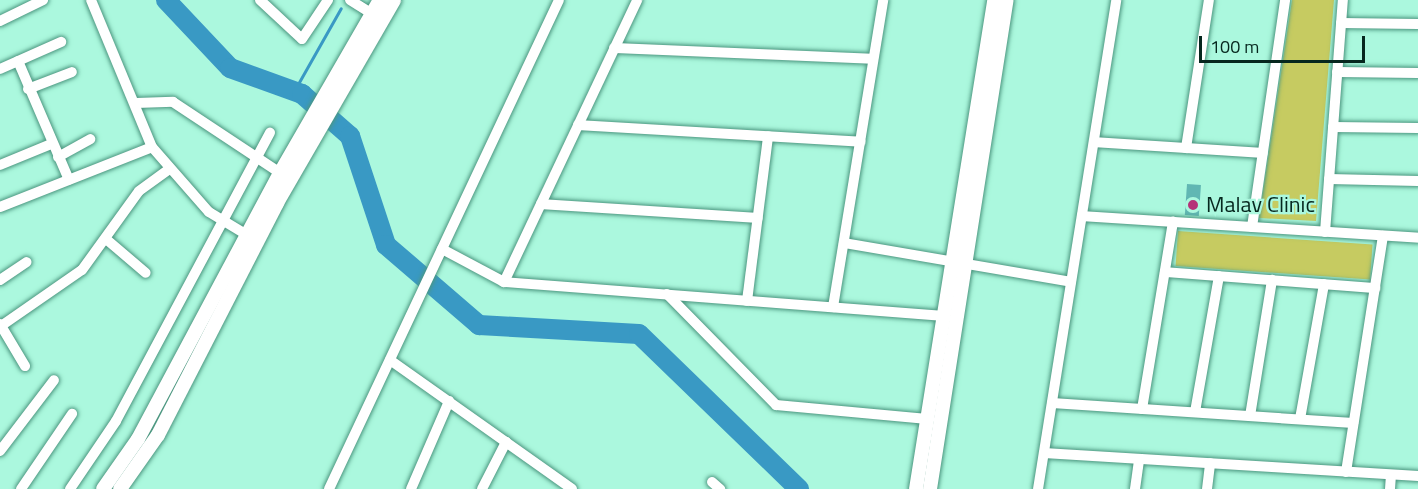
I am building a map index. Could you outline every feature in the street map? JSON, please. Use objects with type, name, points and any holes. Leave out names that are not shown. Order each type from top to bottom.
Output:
[{"type":"street","points":[[0,21],[43,0]]},
{"type":"street","points":[[91,0],[136,103],[152,147],[168,170],[224,221],[247,235]]},
{"type":"street","points":[[260,0],[302,39],[328,0]]},
{"type":"street","points":[[350,0],[372,14]]},
{"type":"street","points":[[342,78],[380,0]]},
{"type":"street","points":[[103,489],[138,439],[247,235],[285,176],[342,78],[394,0]]},
{"type":"street","points":[[329,489],[559,0]]},
{"type":"street","points":[[504,282],[637,0]]},
{"type":"street","points":[[833,307],[883,0]]},
{"type":"street","points":[[930,489],[994,0]]},
{"type":"street","points":[[916,489],[944,316],[959,263],[1007,0]]},
{"type":"street","points":[[1038,489],[1116,0]]},
{"type":"street","points":[[1186,148],[1209,0]]},
{"type":"street","points":[[1252,227],[1285,0]]},
{"type":"street","points":[[1325,232],[1343,0]]},
{"type":"street","points":[[1341,23],[1418,24]]},
{"type":"street","points":[[0,69],[61,42]]},
{"type":"street","points":[[614,48],[873,59]]},
{"type":"street","points":[[18,61],[51,144],[69,180]]},
{"type":"street","points":[[28,90],[72,72]]},
{"type":"street","points":[[1337,72],[1418,73]]},
{"type":"street","points":[[136,103],[173,102],[256,159],[285,176]]},
{"type":"street","points":[[578,125],[860,142]]},
{"type":"street","points":[[1333,127],[1418,128]]},
{"type":"street","points":[[70,489],[116,421],[270,133]]},
{"type":"street","points":[[747,301],[768,136]]},
{"type":"street","points":[[58,157],[90,139]]},
{"type":"street","points":[[1094,142],[1263,153]]},
{"type":"street","points":[[0,165],[51,144]]},
{"type":"street","points":[[0,207],[152,147]]},
{"type":"street","points":[[25,366],[1,325],[82,270],[139,191],[168,170]]},
{"type":"street","points":[[120,489],[158,435],[285,176]]},
{"type":"street","points":[[1329,179],[1418,181]]},
{"type":"street","points":[[541,204],[758,218]]},
{"type":"street","points":[[1082,216],[1418,238]]},
{"type":"street","points":[[1142,409],[1173,222]]},
{"type":"street","points":[[1346,472],[1383,236]]},
{"type":"street","points":[[106,239],[146,273]]},
{"type":"street","points":[[844,243],[1071,282]]},
{"type":"street","points":[[440,252],[504,282],[944,316]]},
{"type":"street","points":[[0,280],[27,262]]},
{"type":"street","points":[[1165,272],[1375,288]]},
{"type":"street","points":[[1195,412],[1219,276]]},
{"type":"street","points":[[1250,416],[1272,280]]},
{"type":"street","points":[[1300,419],[1324,284]]},
{"type":"street","points":[[667,294],[776,405],[927,419]]},
{"type":"street","points":[[390,360],[506,442],[557,484],[572,489]]},
{"type":"street","points":[[0,451],[54,380]]},
{"type":"street","points":[[411,489],[449,401]]},
{"type":"street","points":[[1052,403],[1353,423]]},
{"type":"street","points":[[21,489],[72,414]]},
{"type":"street","points":[[482,489],[506,442]]},
{"type":"street","points":[[1044,453],[1418,476]]},
{"type":"street","points":[[1135,489],[1139,459]]},
{"type":"street","points":[[1207,489],[1210,463]]},
{"type":"street","points":[[1390,489],[1391,475]]},
{"type":"street","points":[[711,489],[712,482],[720,489]]},
{"type":"green space","points":[[1292,0],[1334,0],[1316,221],[1259,218]]},
{"type":"green space","points":[[1178,231],[1373,245],[1370,280],[1176,266]]},
{"type":"building","points":[[1187,184],[1201,185],[1199,216],[1185,215]]},
{"type":"waterway","points":[[166,0],[230,68],[302,94],[350,136],[386,245],[479,325],[639,334],[799,489]]},
{"type":"waterway","points":[[294,91],[341,8]]},
{"type":"place","name":"Malav Clinic","points":[[1193,205]]}]
